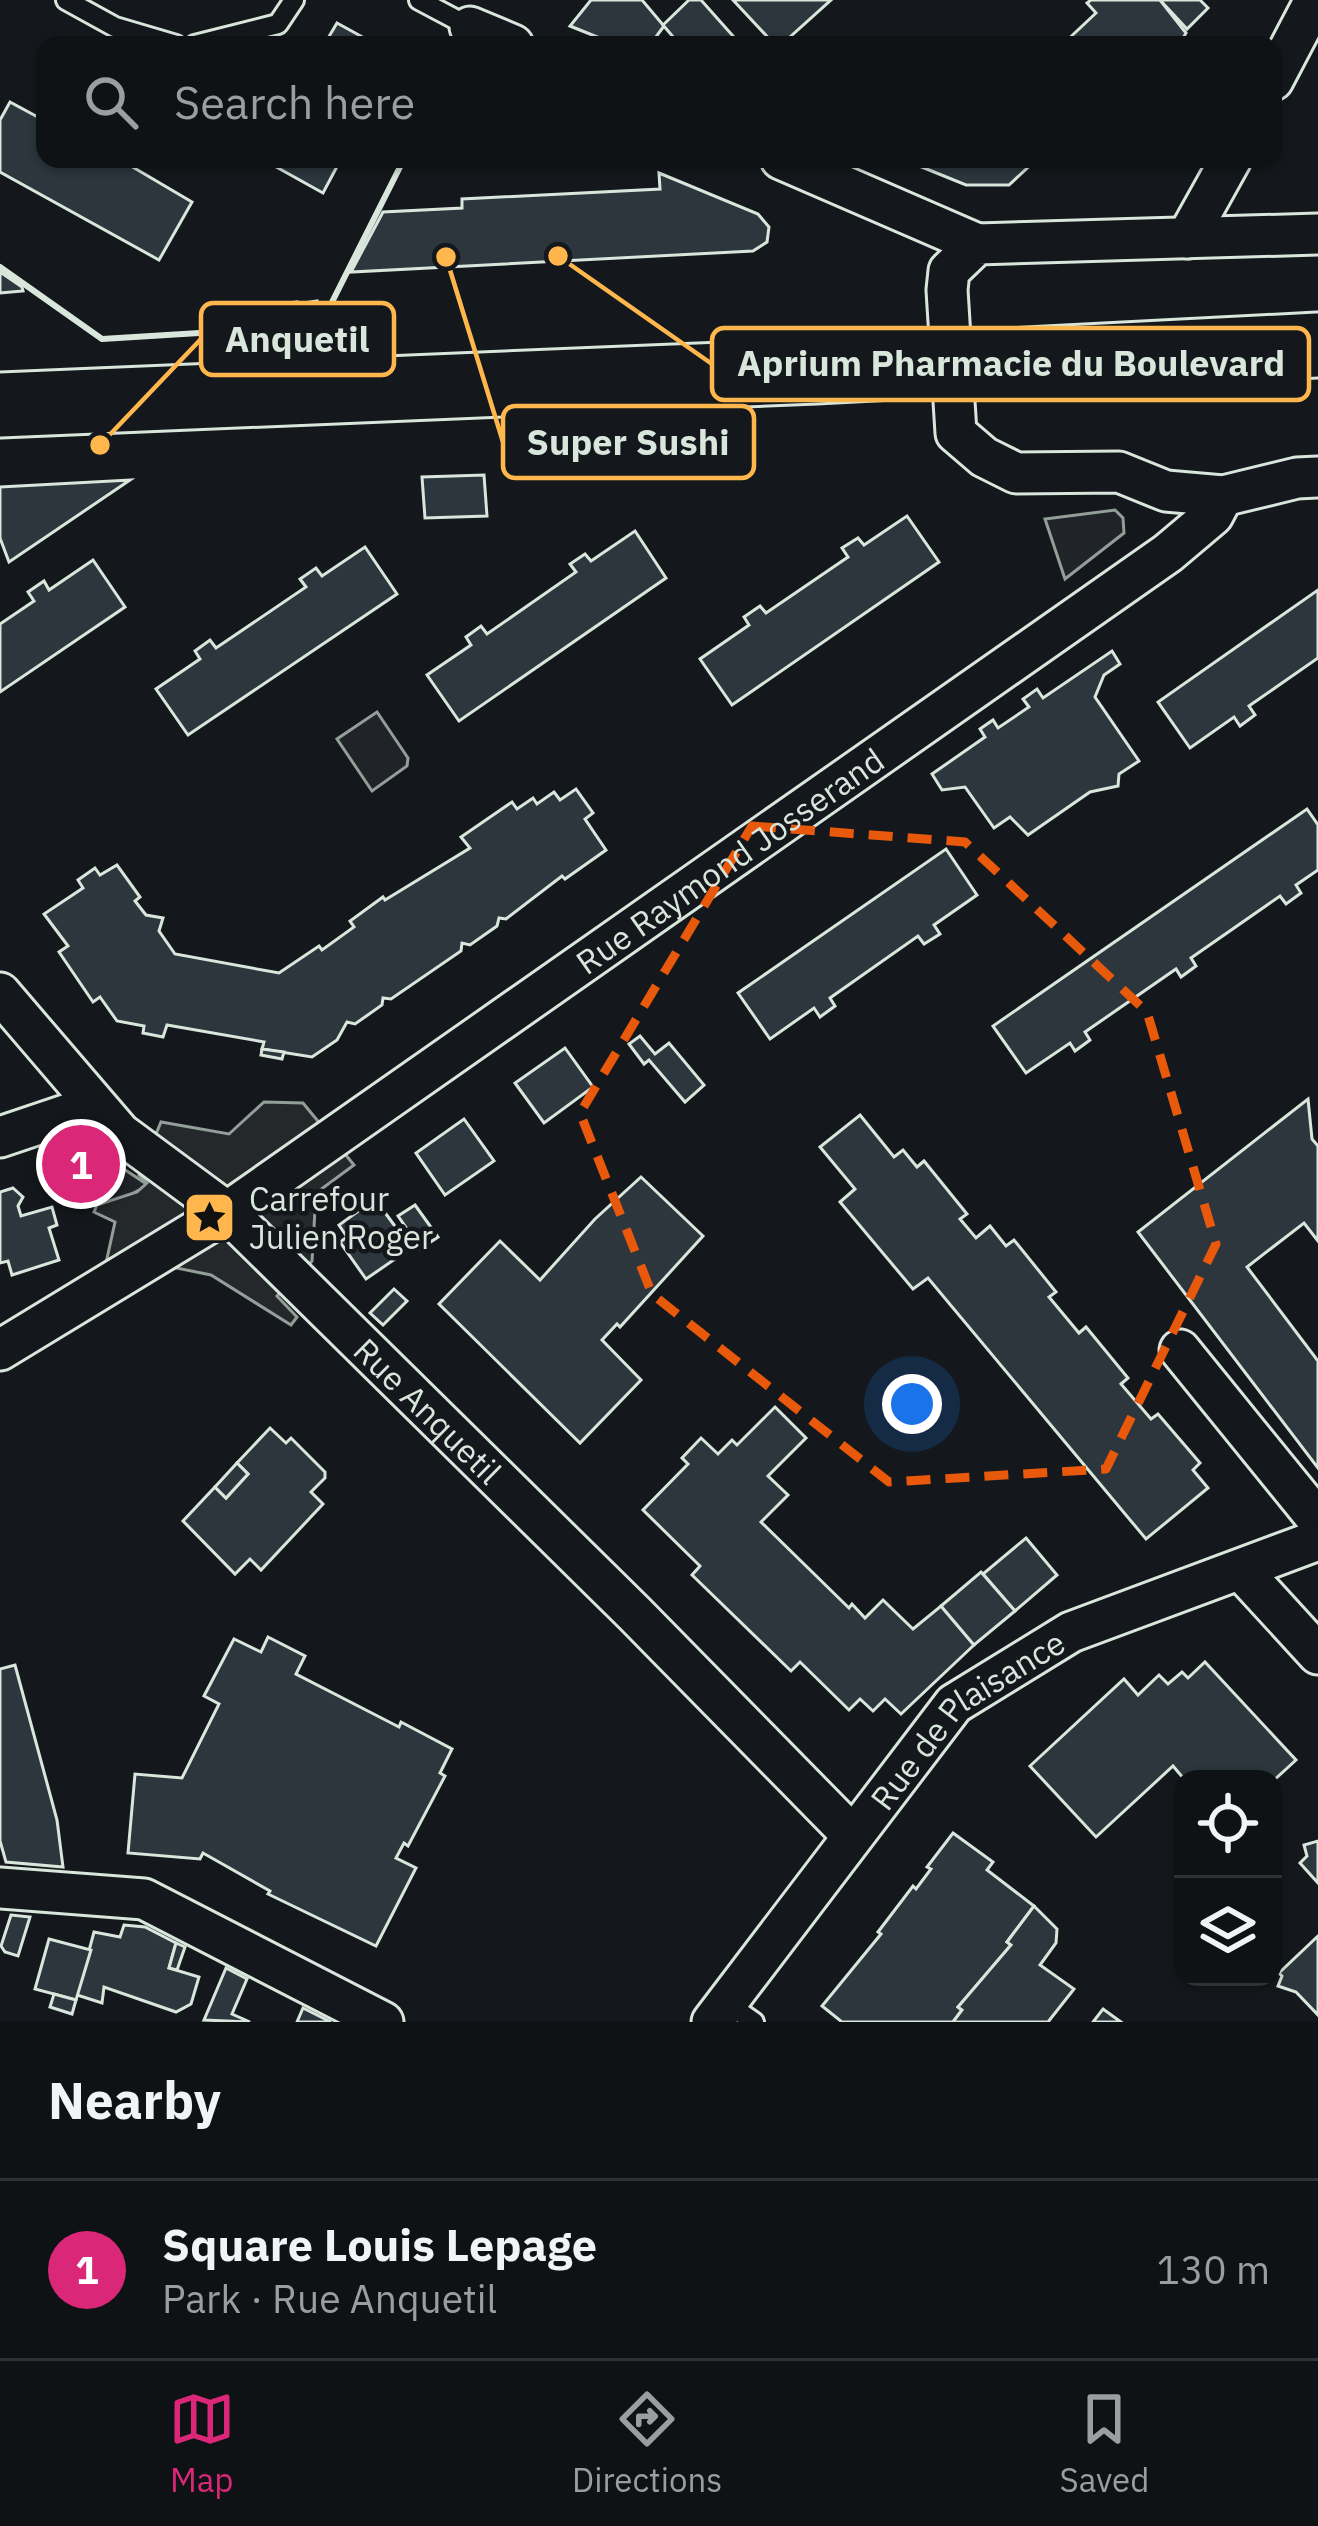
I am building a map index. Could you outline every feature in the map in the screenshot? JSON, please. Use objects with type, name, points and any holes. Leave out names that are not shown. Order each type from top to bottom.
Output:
[{"type":"main road","points":[[0,405],[1318,345]]},
{"type":"street","points":[[1282,63],[1316,0]]},
{"type":"street","points":[[470,27],[492,36]]},
{"type":"street","points":[[803,168],[977,244],[1318,234]]},
{"type":"street","points":[[1186,238],[1226,168]]},
{"type":"street","points":[[977,244],[950,271],[950,364],[956,433],[984,457],[1016,473],[1119,472],[1166,491],[1223,496],[1318,477]]},
{"type":"street","name":"Rue Raymond Josserand","points":[[0,1350],[227,1212],[1168,553],[1214,515],[1223,496]]},
{"type":"street","name":"Rue Anquetil","points":[[0,993],[120,1132],[227,1212],[852,1835]]},
{"type":"street","points":[[0,1137],[95,1105]]},
{"type":"street","points":[[1180,1350],[1318,1520]]},
{"type":"street","name":"Rue de Plaisance","points":[[731,2016],[852,1835],[954,1703],[1071,1632],[1318,1540]]},
{"type":"street","points":[[1241,1570],[1318,1654]]},
{"type":"street","points":[[0,1888],[144,1899],[383,2022]]},
{"type":"lane","points":[[229,36],[278,23],[294,0]]},
{"type":"lane","points":[[419,0],[470,27]]},
{"type":"lane","points":[[79,3],[115,27],[146,36]]},
{"type":"highlighted area","points":[[752,826],[965,842],[1147,1012],[1216,1244],[1106,1469],[889,1482],[652,1294],[580,1113]]},
{"type":"shaded area","points":[[1115,510],[1123,518],[1124,533],[1065,579],[1045,519]]},
{"type":"shaded area","points":[[377,712],[408,758],[407,766],[372,791],[337,739]]},
{"type":"shaded area","name":"Carrefour Julien Roger","points":[[264,1102],[303,1103],[354,1165],[316,1193],[312,1261],[277,1296],[297,1317],[291,1325],[211,1275],[172,1267],[126,1297],[106,1263],[115,1222],[94,1212],[97,1205],[137,1192],[147,1183],[139,1175],[161,1122],[229,1134]]},
{"type":"shaded area","points":[[60,1127],[148,1185],[109,1203],[73,1198],[61,1190],[48,1167],[51,1140]]},
{"type":"building","points":[[591,0],[642,0],[664,26],[657,36],[595,36],[570,26]]},
{"type":"building","points":[[689,0],[701,0],[733,36],[672,36],[663,25]]},
{"type":"building","points":[[733,0],[831,0],[791,36],[767,36]]},
{"type":"building","points":[[1160,0],[1186,33],[1072,36],[1096,13],[1087,3]]},
{"type":"building","points":[[1160,0],[1200,0],[1208,8],[1187,29]]},
{"type":"building","points":[[337,23],[361,36],[329,36]]},
{"type":"building","points":[[10,102],[36,116],[36,168],[134,168],[192,202],[159,260],[0,172],[0,120]]},
{"type":"building","points":[[278,168],[336,168],[323,193]]},
{"type":"building","points":[[924,168],[1027,168],[1009,185],[966,185]]},
{"type":"building","points":[[659,173],[758,214],[769,227],[767,242],[753,251],[351,272],[383,212],[462,208],[462,199],[660,189]]},
{"type":"building","points":[[0,272],[22,287],[23,291],[0,293]]},
{"type":"building","points":[[317,301],[320,326],[299,326],[297,304]]},
{"type":"building","points":[[297,302],[299,326],[274,328],[272,305]]},
{"type":"building","points":[[484,475],[487,516],[425,518],[422,477]]},
{"type":"building","points":[[130,480],[9,562],[0,538],[0,487]]},
{"type":"building","points":[[907,516],[939,562],[732,705],[700,659],[749,625],[744,617],[760,606],[766,613],[848,557],[842,548],[858,538],[864,545]]},
{"type":"building","points":[[635,531],[666,578],[459,721],[427,675],[471,645],[466,637],[481,626],[487,634],[576,572],[570,564],[585,554],[591,561]]},
{"type":"building","points":[[365,547],[397,594],[188,735],[156,689],[200,659],[195,651],[210,640],[216,648],[306,587],[300,579],[316,568],[322,576]]},
{"type":"building","points":[[93,560],[125,607],[0,692],[0,624],[34,601],[28,592],[44,581],[49,590]]},
{"type":"building","points":[[1318,590],[1318,658],[1249,706],[1255,715],[1240,726],[1234,717],[1190,748],[1158,702]]},
{"type":"building","points":[[1112,651],[1120,664],[1104,675],[1095,697],[1139,761],[1119,774],[1118,786],[1090,792],[1028,835],[1010,817],[994,828],[965,787],[942,790],[932,774],[985,737],[980,729],[993,720],[998,728],[1029,707],[1023,699],[1037,689],[1043,698]]},
{"type":"building","points":[[576,789],[593,813],[585,819],[606,850],[506,919],[499,918],[497,926],[470,945],[462,943],[461,951],[391,999],[383,998],[382,1005],[355,1024],[347,1022],[337,1040],[312,1057],[262,1049],[264,1042],[167,1025],[163,1037],[143,1033],[144,1026],[117,1021],[100,997],[93,1002],[59,952],[68,946],[44,914],[83,888],[78,880],[95,868],[100,875],[117,865],[140,897],[135,901],[146,915],[163,918],[159,931],[175,954],[279,973],[354,927],[350,921],[383,897],[470,848],[461,837],[512,802],[517,809],[533,798],[537,804],[554,792],[560,800]]},
{"type":"building","points":[[1307,809],[1318,825],[1318,870],[1296,885],[1301,893],[1286,904],[1280,896],[1191,958],[1196,966],[1181,977],[1176,969],[1085,1032],[1090,1040],[1075,1051],[1070,1043],[1026,1073],[993,1026]]},
{"type":"building","points":[[946,849],[977,895],[934,925],[940,934],[924,944],[918,936],[830,998],[835,1006],[820,1017],[814,1008],[770,1039],[738,993]]},
{"type":"building","points":[[640,1036],[655,1054],[669,1043],[704,1085],[685,1102],[629,1044]]},
{"type":"building","points":[[565,1048],[593,1087],[544,1123],[515,1083]]},
{"type":"building","points":[[262,1049],[284,1052],[282,1059],[261,1055]]},
{"type":"building","points":[[1308,1099],[1312,1139],[1318,1146],[1318,1241],[1304,1223],[1247,1267],[1318,1361],[1318,1468],[1138,1232]]},
{"type":"building","points":[[860,1115],[894,1157],[903,1150],[917,1167],[924,1161],[967,1214],[960,1219],[976,1238],[990,1226],[1006,1246],[1014,1240],[1056,1292],[1049,1297],[1079,1333],[1086,1327],[1128,1378],[1121,1384],[1151,1419],[1158,1414],[1200,1463],[1193,1470],[1208,1488],[1146,1539],[928,1278],[913,1289],[840,1202],[855,1189],[820,1147]]},
{"type":"building","points":[[464,1119],[494,1161],[445,1195],[416,1153]]},
{"type":"building","points":[[641,1177],[703,1236],[620,1327],[617,1324],[602,1340],[641,1380],[580,1443],[439,1304],[500,1241],[540,1280]]},
{"type":"building","points":[[13,1188],[23,1197],[18,1206],[21,1216],[52,1207],[57,1225],[49,1228],[59,1260],[12,1275],[8,1261],[0,1263],[0,1192]]},
{"type":"building","points":[[375,1199],[411,1248],[366,1279],[340,1242],[347,1237],[339,1225]]},
{"type":"building","points":[[415,1205],[433,1230],[417,1243],[398,1216]]},
{"type":"building","points":[[433,1230],[438,1237],[420,1249],[417,1243]]},
{"type":"building","points":[[394,1289],[407,1301],[383,1325],[370,1313]]},
{"type":"building","points":[[775,1407],[806,1438],[768,1476],[788,1495],[761,1522],[865,1618],[883,1600],[913,1629],[941,1606],[974,1645],[901,1714],[885,1699],[873,1711],[860,1699],[849,1710],[800,1662],[791,1671],[692,1575],[700,1566],[643,1510],[688,1464],[682,1458],[701,1438],[718,1454],[732,1440],[737,1445]]},
{"type":"building","points":[[270,1428],[286,1443],[291,1438],[325,1472],[311,1492],[323,1504],[261,1570],[250,1559],[235,1574],[183,1521],[215,1487],[226,1498],[248,1474],[237,1463]]},
{"type":"building","points":[[237,1463],[248,1474],[226,1498],[215,1487]]},
{"type":"building","points":[[1026,1538],[1057,1575],[1015,1611],[983,1574]]},
{"type":"building","points":[[981,1572],[1015,1611],[974,1645],[941,1606]]},
{"type":"building","points":[[268,1637],[305,1656],[296,1674],[452,1749],[440,1773],[445,1776],[408,1846],[404,1843],[396,1858],[416,1868],[376,1946],[268,1894],[270,1891],[203,1853],[200,1859],[128,1853],[135,1774],[182,1778],[219,1704],[204,1696],[234,1639],[261,1652]]},
{"type":"building","points":[[1205,1662],[1296,1760],[1282,1773],[1176,1770],[1173,1766],[1096,1837],[1030,1766],[1124,1679],[1138,1695],[1159,1675],[1168,1684],[1182,1672],[1188,1678]]},
{"type":"building","points":[[15,1665],[57,1820],[63,1867],[6,1862],[0,1841],[0,1669]]},
{"type":"building","points":[[953,1833],[993,1862],[987,1870],[1034,1906],[1007,1942],[1011,1945],[958,2007],[962,2010],[953,2022],[842,2022],[822,2006],[913,1886],[916,1889]]},
{"type":"building","points":[[1318,1841],[1318,1883],[1300,1863],[1307,1856],[1304,1845]]},
{"type":"building","points":[[1034,1906],[1057,1929],[1056,1943],[1040,1965],[1074,1989],[1048,2022],[953,2022],[962,2010],[958,2007],[1011,1945],[1007,1942]]},
{"type":"building","points":[[11,1915],[30,1917],[18,1956],[1,1946]]},
{"type":"building","points":[[124,1925],[145,1927],[176,1943],[169,1968],[199,1977],[191,2004],[176,2012],[104,1987],[102,2003],[77,1995],[94,1932],[120,1937]]},
{"type":"building","points":[[1318,1936],[1318,2015],[1296,1992],[1278,1986],[1282,1986],[1282,1970]]},
{"type":"building","points":[[49,1939],[91,1950],[76,2000],[35,1989]]},
{"type":"building","points":[[176,1943],[185,1947],[177,1970],[169,1968]]},
{"type":"building","points":[[226,1968],[247,1979],[232,2014],[250,2022],[204,2020]]},
{"type":"building","points":[[54,1994],[76,2000],[72,2014],[50,2007]]},
{"type":"building","points":[[303,2008],[331,2022],[297,2022]]},
{"type":"building","points":[[1103,2009],[1121,2022],[1093,2022]]},
{"type":"wall","points":[[315,326],[320,326],[399,168]]},
{"type":"wall","points":[[0,267],[102,339],[279,328]]},
{"type":"place","name":"Aprium Pharmacie du Boulevard","points":[[558,256]]},
{"type":"place","name":"Super Sushi","points":[[446,257]]},
{"type":"place","name":"Anquetil","points":[[100,445]]},
{"type":"place","name":"Square Louis Lepage","points":[[81,1164]]},
{"type":"place","name":"Carrefour Julien Roger","points":[[210,1217]]}]
